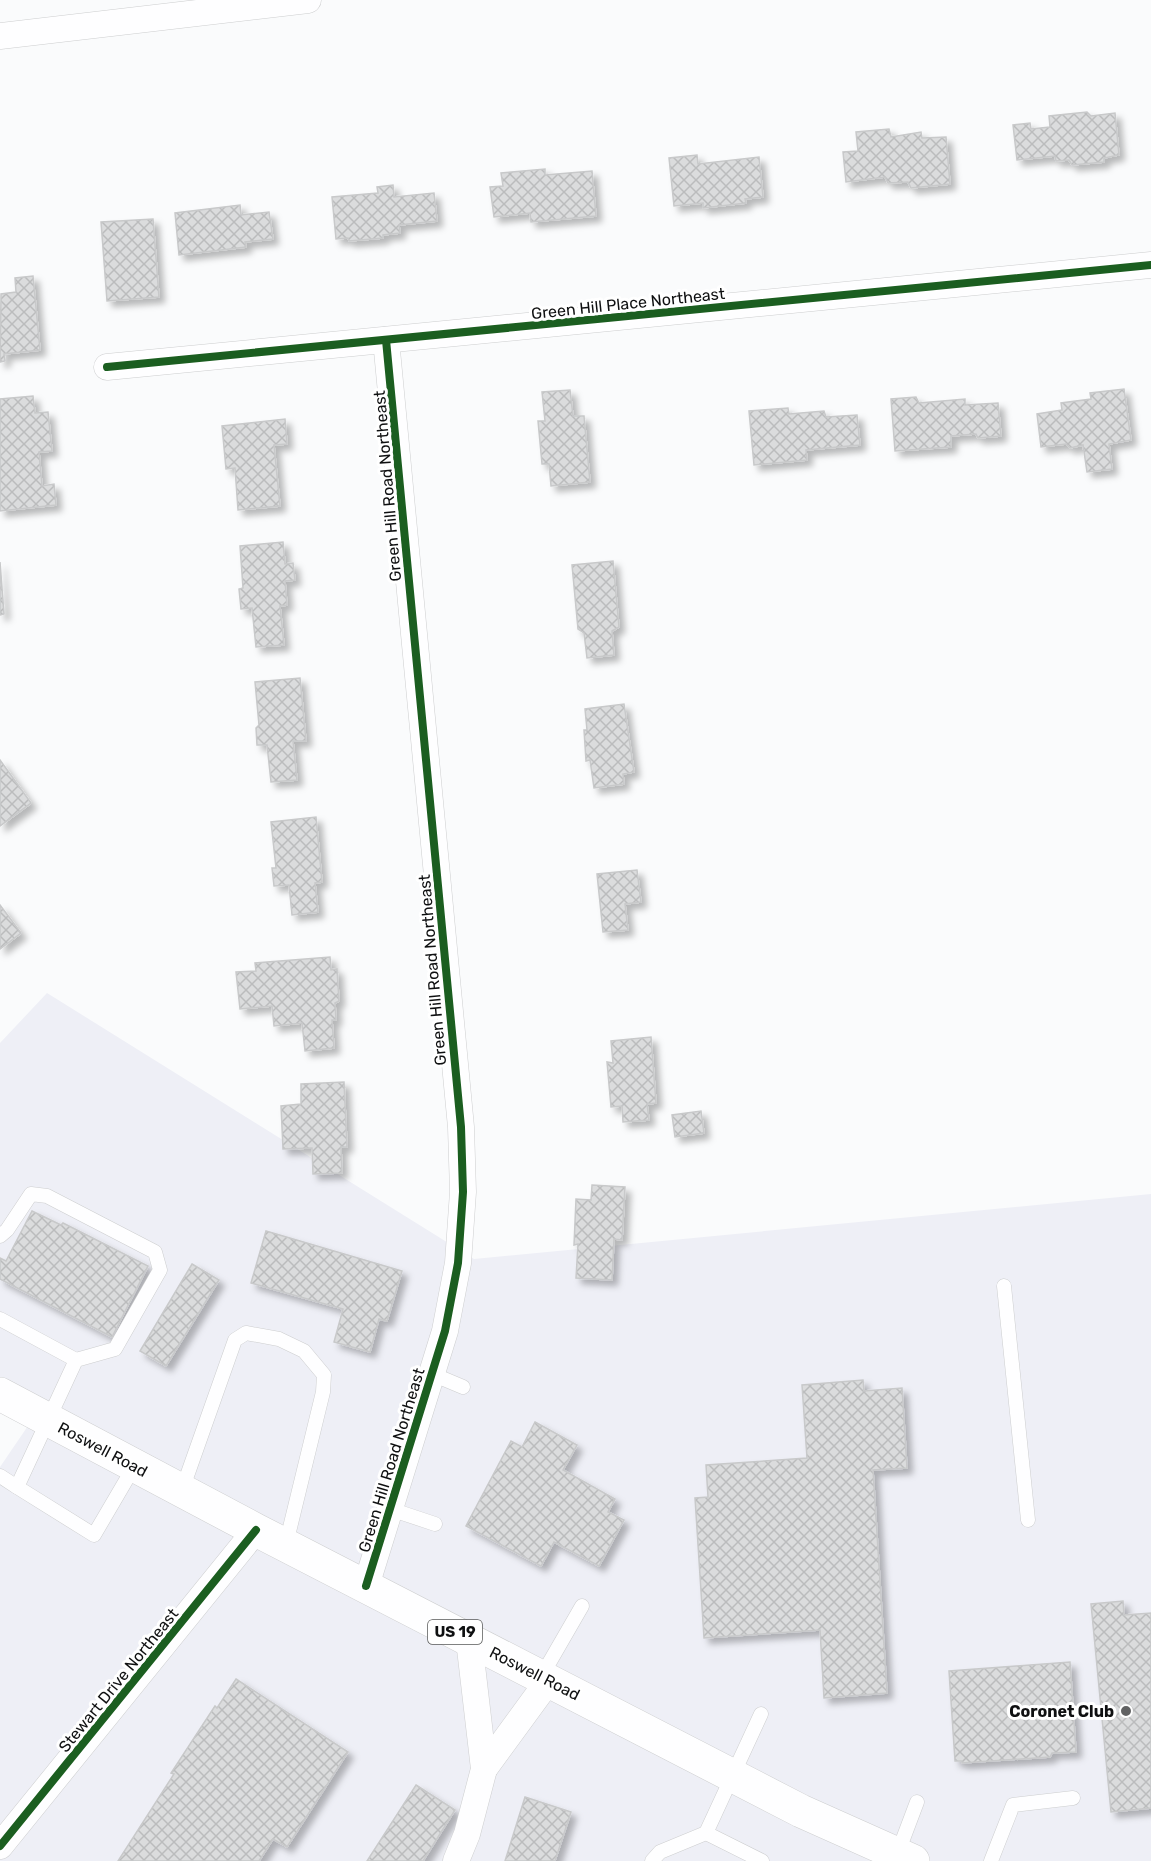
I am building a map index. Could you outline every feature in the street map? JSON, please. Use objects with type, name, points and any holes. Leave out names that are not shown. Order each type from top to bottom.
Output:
[{"type":"main road","name":"Roswell Road","points":[[0,1394],[256,1530],[732,1776],[801,1811],[905,1858]]},
{"type":"street","points":[[0,36],[308,0]]},
{"type":"street","name":"Green Hill Place Northeast","points":[[107,367],[1151,266]]},
{"type":"street","name":"Green Hill Road Northeast","points":[[366,1586],[445,1331],[458,1263],[463,1192],[461,1127],[386,340]]},
{"type":"street","name":"Stewart Drive Northeast","points":[[0,1846],[256,1530]]},
{"type":"street","points":[[469,1640],[484,1769]]},
{"type":"street","points":[[456,1861],[467,1834],[484,1769],[545,1679]]},
{"type":"lane","points":[[0,1236],[7,1230],[31,1194],[47,1196],[155,1252],[160,1270],[115,1349],[76,1360],[0,1319]]},
{"type":"lane","points":[[1004,1286],[1028,1520]]},
{"type":"lane","points":[[182,1490],[235,1340],[246,1334],[268,1337],[279,1339],[304,1351],[324,1374],[323,1392],[285,1545]]},
{"type":"lane","points":[[17,1487],[76,1360]]},
{"type":"lane","points":[[432,1374],[463,1387]]},
{"type":"lane","points":[[0,1476],[94,1535],[135,1465]]},
{"type":"lane","points":[[390,1509],[435,1524]]},
{"type":"lane","points":[[545,1679],[582,1606]]},
{"type":"lane","points":[[652,1861],[660,1852],[705,1833],[761,1714]]},
{"type":"lane","points":[[991,1861],[1013,1805],[1074,1798]]},
{"type":"lane","points":[[905,1858],[917,1802]]},
{"type":"lane","points":[[705,1833],[762,1861]]},
{"type":"shaded area","points":[[47,993],[474,1259],[1151,1194],[1151,1861],[0,1861],[0,1467],[34,1417],[0,1400],[0,1043]]},
{"type":"building","points":[[1087,112],[1091,116],[1115,113],[1119,155],[1104,158],[1104,162],[1072,165],[1069,160],[1056,161],[1055,156],[1017,160],[1013,125],[1030,123],[1031,129],[1050,127],[1049,116]]},
{"type":"building","points":[[889,129],[891,137],[921,132],[922,138],[946,137],[950,184],[911,188],[908,182],[888,183],[885,177],[846,182],[843,152],[858,151],[856,132]]},
{"type":"building","points":[[697,155],[698,164],[759,157],[763,197],[745,199],[746,203],[703,208],[703,203],[674,206],[669,158]]},
{"type":"building","points":[[545,169],[545,175],[592,171],[596,216],[531,222],[530,213],[494,217],[490,187],[503,186],[501,173]]},
{"type":"building","points":[[393,185],[394,197],[434,193],[437,221],[399,225],[400,233],[383,235],[383,238],[349,241],[348,238],[336,239],[332,197],[378,193],[377,187]]},
{"type":"building","points":[[240,205],[241,215],[269,212],[273,239],[245,242],[246,247],[179,255],[175,213]]},
{"type":"building","points":[[153,219],[159,297],[107,301],[101,222]]},
{"type":"building","points":[[33,276],[40,350],[4,354],[5,361],[0,362],[1,294],[16,292],[15,278]]},
{"type":"building","points":[[1124,389],[1131,440],[1109,444],[1112,469],[1087,472],[1083,445],[1070,448],[1066,444],[1041,447],[1037,414],[1062,410],[1061,403],[1091,399],[1090,393]]},
{"type":"building","points":[[570,390],[573,416],[584,416],[590,482],[551,486],[549,464],[542,464],[538,421],[545,421],[542,392]]},
{"type":"building","points":[[33,396],[35,413],[48,412],[52,451],[39,452],[42,486],[54,484],[56,505],[0,511],[0,399]]},
{"type":"building","points":[[916,397],[919,403],[965,399],[965,405],[998,403],[1001,436],[978,438],[976,434],[951,436],[951,447],[895,451],[891,399]]},
{"type":"building","points":[[788,408],[789,414],[824,411],[826,417],[857,415],[860,445],[806,450],[807,460],[754,465],[749,411]]},
{"type":"building","points":[[285,419],[287,444],[274,445],[280,506],[238,510],[235,468],[226,469],[222,426]]},
{"type":"building","points":[[283,542],[285,564],[293,563],[295,580],[285,581],[287,605],[280,606],[284,645],[256,647],[252,608],[241,609],[239,589],[243,588],[240,546]]},
{"type":"building","points":[[613,561],[619,627],[612,631],[614,655],[587,658],[584,633],[578,629],[572,565]]},
{"type":"building","points":[[0,562],[4,614],[0,615]]},
{"type":"building","points":[[300,678],[306,741],[293,741],[297,780],[271,782],[267,745],[257,745],[256,728],[259,725],[255,682]]},
{"type":"building","points":[[624,704],[634,772],[623,774],[624,784],[594,788],[590,760],[586,761],[585,709]]},
{"type":"building","points":[[0,760],[31,803],[0,826]]},
{"type":"building","points":[[316,817],[322,882],[315,883],[318,912],[292,915],[289,885],[274,886],[272,868],[276,868],[271,822]]},
{"type":"building","points":[[637,870],[641,902],[625,904],[628,930],[603,932],[597,874]]},
{"type":"building","points":[[0,905],[21,933],[0,949]]},
{"type":"building","points":[[330,957],[331,970],[337,969],[339,1001],[335,1003],[336,1020],[332,1020],[334,1048],[305,1051],[302,1023],[274,1026],[272,1006],[240,1009],[236,972],[256,971],[255,963]]},
{"type":"building","points":[[651,1037],[656,1103],[647,1104],[649,1120],[623,1122],[622,1106],[611,1107],[607,1062],[613,1063],[611,1041]]},
{"type":"building","points":[[344,1082],[347,1147],[341,1147],[342,1173],[313,1174],[312,1148],[283,1149],[281,1106],[301,1104],[301,1084]]},
{"type":"building","points":[[701,1111],[704,1133],[675,1137],[672,1115]]},
{"type":"building","points":[[592,1185],[625,1187],[622,1240],[614,1239],[612,1280],[576,1278],[578,1244],[574,1245],[576,1199],[591,1200]]},
{"type":"building","points":[[32,1211],[61,1225],[63,1223],[148,1266],[112,1337],[0,1279],[0,1258],[6,1261]]},
{"type":"building","points":[[266,1231],[402,1271],[387,1321],[379,1319],[370,1352],[334,1342],[343,1309],[251,1283]]},
{"type":"building","points":[[192,1264],[219,1280],[166,1366],[140,1351]]},
{"type":"building","points":[[863,1380],[864,1391],[902,1388],[907,1468],[873,1470],[887,1693],[824,1698],[820,1630],[704,1638],[695,1498],[708,1497],[706,1465],[807,1458],[802,1385]]},
{"type":"building","points":[[535,1422],[577,1445],[563,1470],[615,1499],[608,1512],[624,1520],[599,1566],[554,1542],[541,1566],[466,1526],[511,1441],[522,1447]]},
{"type":"building","name":"Coronet Club","points":[[1123,1601],[1124,1615],[1151,1613],[1151,1808],[1111,1812],[1091,1604]]},
{"type":"building","points":[[1070,1662],[1076,1752],[1052,1753],[1050,1757],[962,1763],[962,1761],[955,1761],[949,1671]]},
{"type":"building","points":[[236,1679],[348,1752],[287,1847],[273,1839],[259,1861],[118,1861],[174,1774],[171,1773],[215,1706],[217,1708]]},
{"type":"building","points":[[416,1785],[455,1810],[423,1861],[367,1861]]},
{"type":"building","points":[[525,1797],[571,1812],[555,1861],[505,1861]]},
{"type":"cycle path","points":[[107,367],[1151,265]]},
{"type":"cycle path","points":[[366,1586],[445,1331],[458,1263],[463,1192],[461,1127],[386,340]]},
{"type":"cycle path","points":[[0,1846],[256,1530]]},
{"type":"place","name":"Coronet Club","points":[[1126,1711]]}]
